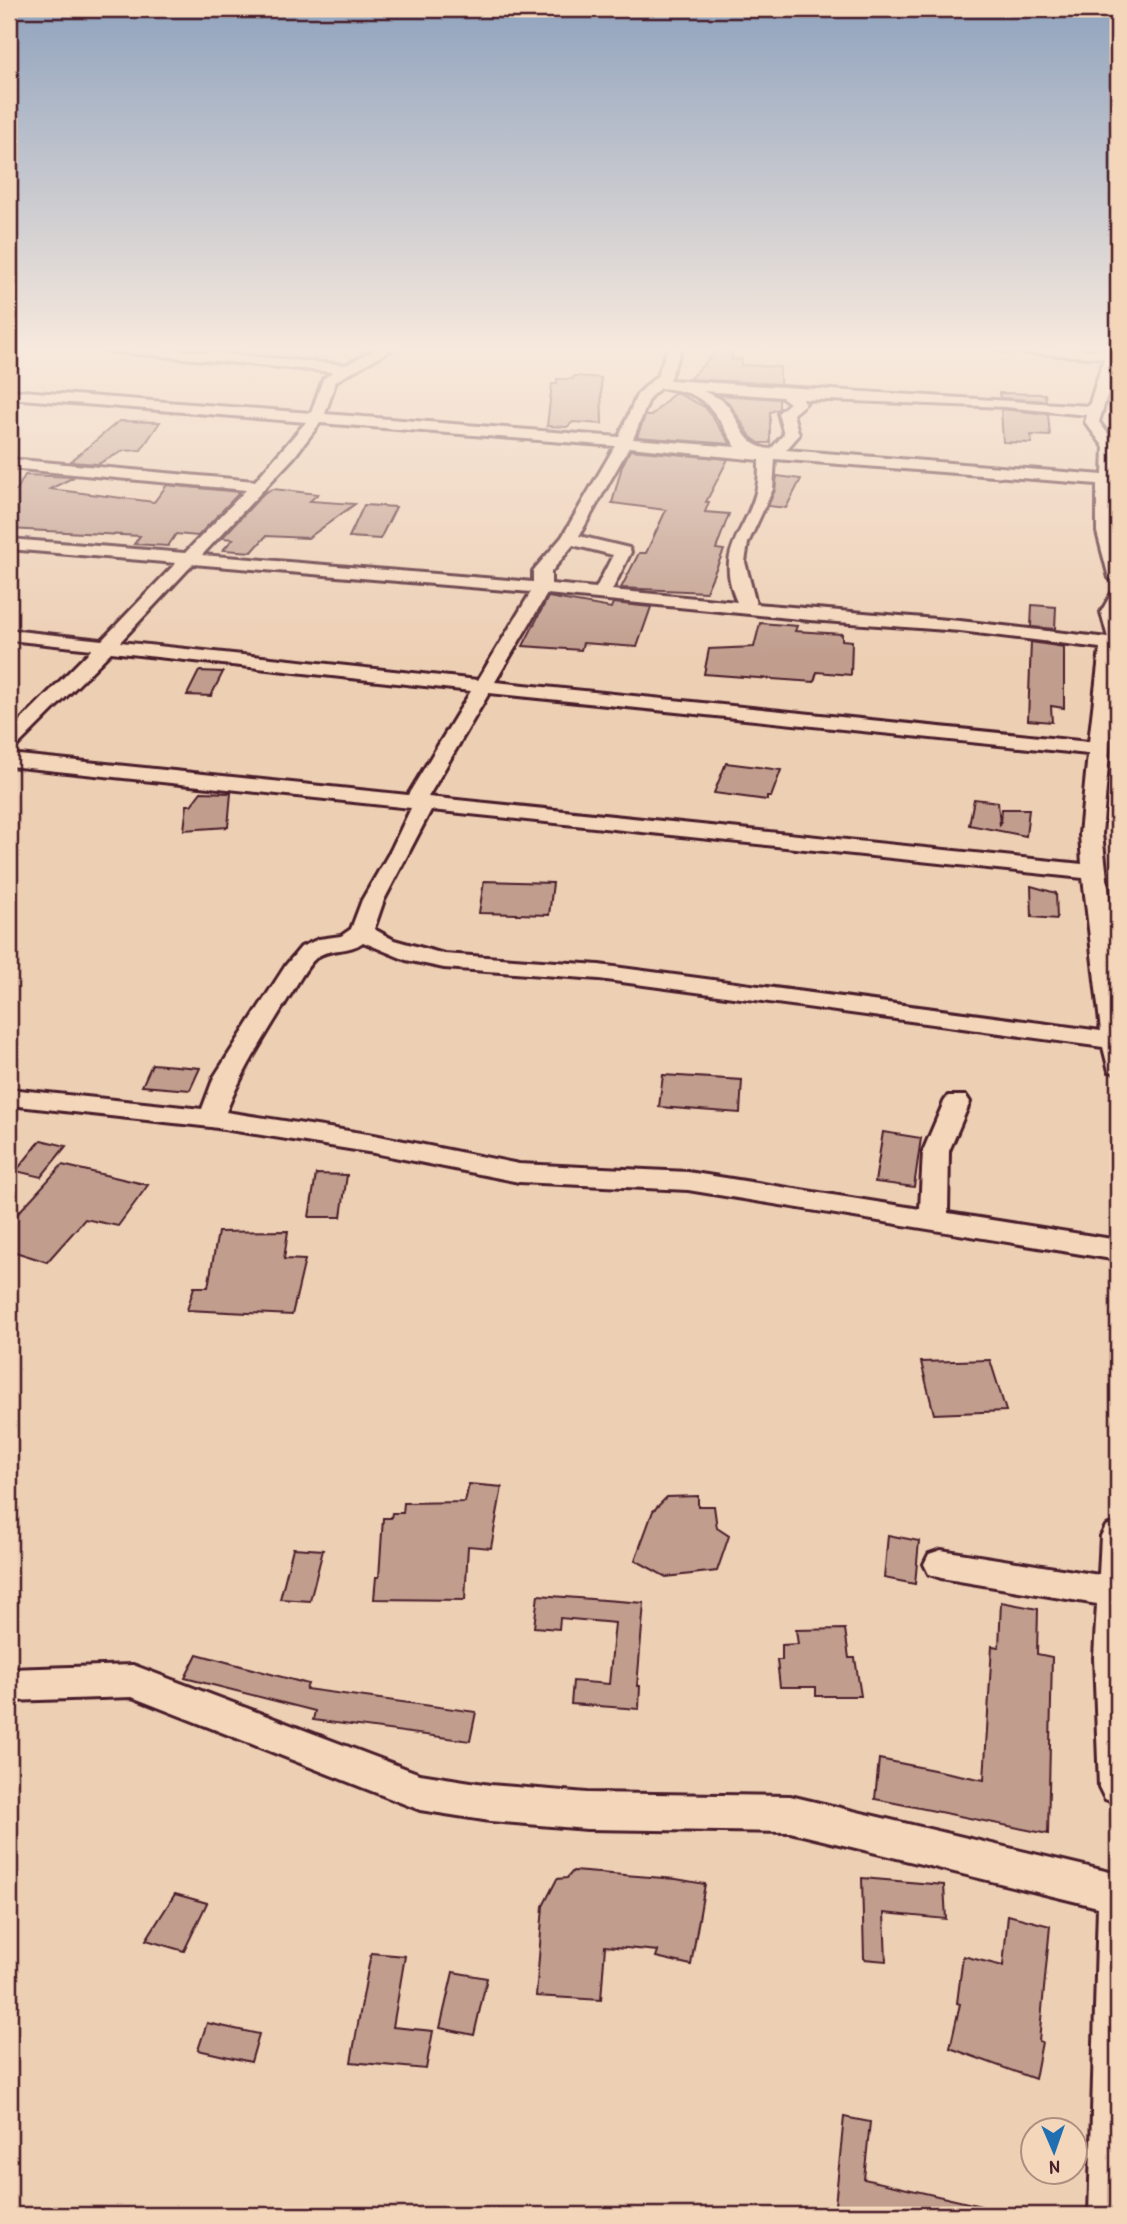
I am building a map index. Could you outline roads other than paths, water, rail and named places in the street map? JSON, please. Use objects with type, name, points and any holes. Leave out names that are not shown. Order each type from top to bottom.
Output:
[{"type":"street","points":[[9,743],[108,644],[291,451]]},
{"type":"street","points":[[211,1118],[227,1077],[294,970],[309,952],[327,944],[347,943],[360,932],[373,900],[402,850],[419,802],[542,588],[542,571],[569,539],[619,451]]},
{"type":"street","points":[[742,451],[1111,481]]},
{"type":"street","points":[[762,451],[768,453]]},
{"type":"street","points":[[750,609],[744,599],[737,562],[740,543],[765,489],[769,466],[767,458],[771,451]]},
{"type":"street","points":[[1112,451],[1105,533],[1118,578]]},
{"type":"street","points":[[9,463],[258,486]]},
{"type":"street","points":[[569,539],[623,552],[601,595]]},
{"type":"street","points":[[9,544],[542,588],[1116,643]]},
{"type":"street","points":[[360,932],[379,944],[402,953],[471,962],[597,972],[1117,1053],[1093,872],[1092,805],[1098,749],[1116,643],[1110,612],[1118,597]]},
{"type":"street","points":[[9,635],[485,684],[710,711],[1098,749]]},
{"type":"street","points":[[9,760],[1093,872]]},
{"type":"street","points":[[9,1097],[211,1118],[374,1144],[519,1173],[688,1181],[1118,1250]]},
{"type":"street","points":[[934,1220],[936,1151],[957,1102]]},
{"type":"street","points":[[1118,1536],[1112,1658],[1118,1787]]},
{"type":"street","points":[[941,1564],[1115,1592]]},
{"type":"street","points":[[9,1685],[133,1681],[354,1769],[420,1792],[490,1803],[587,1811],[790,1814],[1118,1894]]},
{"type":"street","points":[[1112,2215],[1118,1908]]}]
